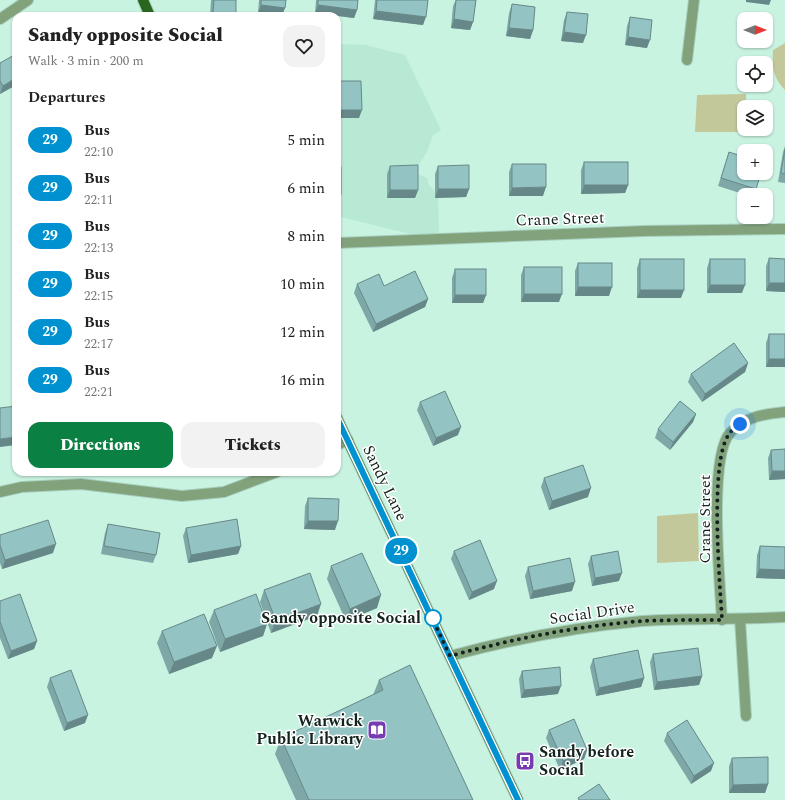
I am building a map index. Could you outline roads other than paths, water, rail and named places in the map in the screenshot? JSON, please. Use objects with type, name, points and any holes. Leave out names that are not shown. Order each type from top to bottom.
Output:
[{"type":"main road","points":[[143,0],[148,12]]},
{"type":"main road","name":"Sandy Lane","points":[[341,426],[518,800]]},
{"type":"street","points":[[0,19],[28,0]]},
{"type":"street","points":[[687,60],[694,0]]},
{"type":"street","name":"Crane Street","points":[[341,243],[644,231],[785,230]]},
{"type":"street","name":"Crane Street","points":[[722,620],[718,529],[719,477],[722,452],[729,434],[740,424],[752,417],[785,412]]},
{"type":"street","points":[[341,443],[348,440]]},
{"type":"street","points":[[0,492],[30,486],[82,484],[182,496],[224,492],[266,476]]},
{"type":"street","name":"Social Drive","points":[[450,656],[499,643],[605,625],[644,621],[722,620],[785,617]]},
{"type":"street","points":[[740,619],[746,716]]},
{"type":"place","name":"Sandy opposite Social","points":[[433,618]]},
{"type":"place","name":"Warwick Public Library","points":[[377,730]]},
{"type":"place","name":"Sandy before Social","points":[[525,761]]}]
